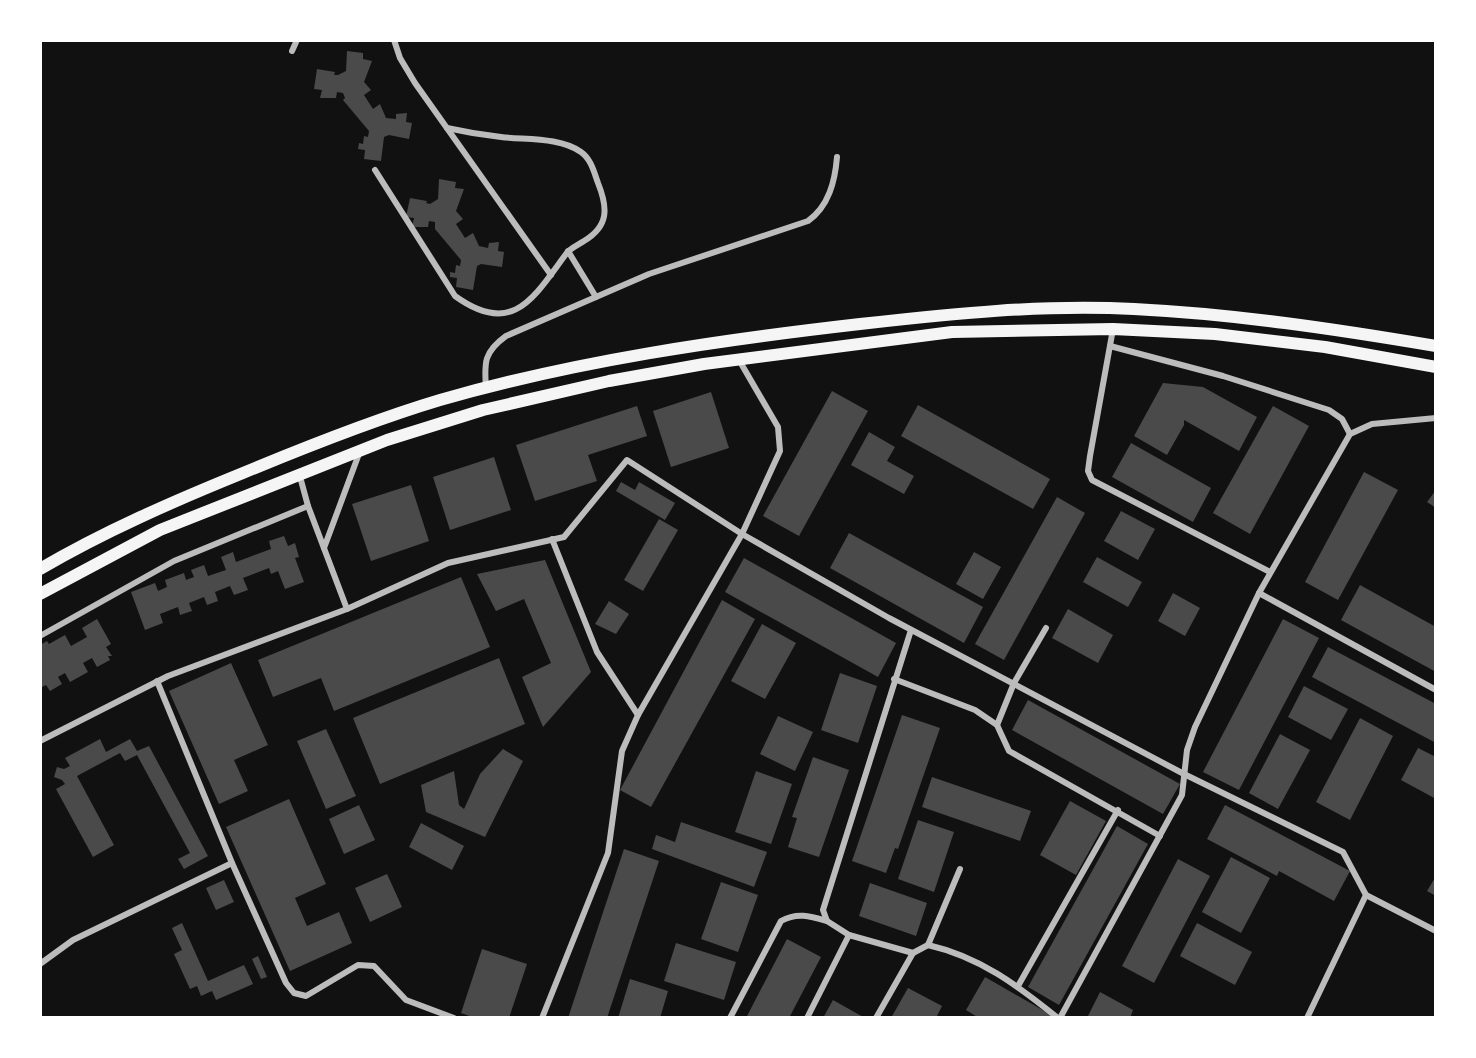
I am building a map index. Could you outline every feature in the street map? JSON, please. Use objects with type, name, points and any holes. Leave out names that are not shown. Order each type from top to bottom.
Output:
[{"type":"highway","points":[[40,569],[126,523],[290,454],[365,425],[442,400],[593,364],[762,335],[976,311],[1133,309],[1302,324],[1436,346]]},
{"type":"highway","points":[[40,594],[160,530],[360,450],[493,407],[609,381],[738,358],[952,332],[1113,329],[1215,334],[1325,347],[1436,367]]},
{"type":"street","points":[[292,51],[297,40]]},
{"type":"street","points":[[394,40],[400,58],[415,83],[551,275]]},
{"type":"street","points":[[375,170],[455,296],[469,306],[486,311],[518,309],[530,302],[568,251],[601,228],[606,217],[603,195],[589,160],[581,151],[552,142],[477,134],[447,128]]},
{"type":"street","points":[[486,389],[484,368],[487,356],[493,345],[506,336],[650,274],[808,221],[818,214],[828,196],[835,177],[837,157]]},
{"type":"street","points":[[568,251],[596,297]]},
{"type":"street","points":[[1113,329],[1090,456],[1088,471],[1092,480],[1270,572]]},
{"type":"street","points":[[1110,346],[1223,376],[1329,410],[1342,419],[1350,434]]},
{"type":"street","points":[[542,1017],[608,853],[622,752],[638,715],[742,534],[780,452],[778,427],[738,358]]},
{"type":"street","points":[[928,945],[957,951],[980,962],[1018,986],[1059,1017],[1182,795],[1187,750],[1195,727],[1270,572],[1350,434],[1372,424],[1436,418]]},
{"type":"street","points":[[324,549],[360,450]]},
{"type":"street","points":[[40,741],[157,681],[347,609],[448,562],[564,537],[627,460],[742,534],[911,630],[1184,774],[1343,852],[1366,895],[1436,931]]},
{"type":"street","points":[[299,473],[308,506],[347,609]]},
{"type":"street","points":[[40,636],[174,561],[308,506]]},
{"type":"street","points":[[552,539],[597,652],[638,715]]},
{"type":"street","points":[[1259,593],[1436,690]]},
{"type":"street","points":[[997,725],[1014,683],[1046,628]]},
{"type":"street","points":[[827,921],[823,910],[911,630]]},
{"type":"street","points":[[894,679],[975,710],[997,725],[1009,750],[1118,810],[1160,836]]},
{"type":"street","points":[[157,681],[232,863],[286,983],[294,993],[306,996],[358,965],[374,966],[406,1000],[454,1017]]},
{"type":"street","points":[[1018,986],[1118,810]]},
{"type":"street","points":[[40,964],[73,940],[232,863]]},
{"type":"street","points":[[876,1017],[913,953],[928,945],[960,869]]},
{"type":"street","points":[[1307,1017],[1366,895]]},
{"type":"street","points":[[730,1017],[781,921],[790,916],[806,915],[827,921],[849,935],[913,953]]},
{"type":"street","points":[[807,1017],[849,935]]},
{"type":"building","points":[[347,51],[363,53],[363,59],[372,61],[364,82],[371,90],[364,95],[373,109],[380,104],[386,118],[396,119],[396,114],[407,113],[406,122],[412,123],[409,139],[389,135],[384,137],[381,161],[364,159],[365,150],[358,149],[359,143],[363,144],[364,136],[368,137],[369,131],[343,100],[345,98],[343,93],[337,92],[336,98],[320,98],[322,90],[314,89],[317,69],[335,72],[334,75],[346,71]]},
{"type":"building","points":[[439,179],[456,182],[455,188],[464,189],[456,211],[463,219],[456,224],[465,238],[473,233],[479,246],[488,248],[489,243],[499,242],[498,251],[504,252],[502,267],[481,264],[477,266],[473,290],[456,287],[457,278],[450,277],[450,272],[455,273],[456,265],[460,266],[461,260],[435,229],[435,222],[429,221],[428,227],[412,227],[414,218],[406,217],[410,198],[427,201],[426,203],[430,204],[438,199]]},
{"type":"building","points":[[1163,383],[1203,387],[1257,417],[1239,451],[1184,420],[1184,425],[1167,455],[1134,436]]},
{"type":"building","points":[[832,391],[868,411],[799,536],[763,516]]},
{"type":"building","points":[[711,392],[729,448],[671,467],[653,411]]},
{"type":"building","points":[[918,405],[1050,479],[1033,509],[901,436]]},
{"type":"building","points":[[637,406],[647,436],[588,455],[597,481],[535,501],[516,445]]},
{"type":"building","points":[[1273,406],[1309,426],[1250,534],[1213,513]]},
{"type":"building","points":[[869,432],[895,447],[887,461],[914,476],[904,494],[851,465]]},
{"type":"building","points":[[1131,443],[1211,488],[1193,522],[1112,477]]},
{"type":"building","points":[[494,457],[511,510],[450,530],[433,477]]},
{"type":"building","points":[[1364,472],[1398,490],[1338,600],[1305,582]]},
{"type":"building","points":[[621,482],[635,490],[639,482],[675,503],[665,520],[616,491]]},
{"type":"building","points":[[411,485],[429,541],[371,561],[352,504]]},
{"type":"building","points":[[1436,490],[1436,508],[1427,502]]},
{"type":"building","points":[[1057,497],[1085,513],[1004,660],[975,644]]},
{"type":"building","points":[[1121,511],[1155,529],[1138,560],[1104,541]]},
{"type":"building","points":[[659,519],[678,530],[643,591],[624,580]]},
{"type":"building","points":[[849,533],[983,607],[964,643],[830,568]]},
{"type":"building","points":[[284,536],[288,546],[295,543],[299,557],[295,558],[304,582],[285,589],[278,571],[271,574],[269,568],[243,578],[248,590],[234,595],[230,586],[215,592],[218,601],[207,605],[204,597],[189,603],[192,611],[180,615],[178,607],[160,614],[163,623],[145,630],[131,592],[155,583],[158,591],[167,587],[165,580],[184,573],[186,580],[194,577],[191,570],[204,565],[208,576],[226,570],[221,557],[233,552],[236,562],[271,549],[269,541]]},
{"type":"building","points":[[974,552],[1001,567],[983,599],[956,584]]},
{"type":"building","points":[[1097,557],[1142,582],[1128,607],[1083,582]]},
{"type":"building","points":[[744,558],[896,643],[878,677],[725,592]]},
{"type":"building","points":[[545,560],[591,672],[543,727],[522,677],[551,663],[524,599],[496,611],[477,574]]},
{"type":"building","points":[[461,577],[490,647],[334,711],[321,678],[273,697],[258,660]]},
{"type":"building","points":[[1360,585],[1436,627],[1436,672],[1341,620]]},
{"type":"building","points":[[1173,593],[1200,608],[1185,636],[1158,621]]},
{"type":"building","points":[[722,600],[755,619],[651,807],[620,790]]},
{"type":"building","points":[[609,601],[629,614],[616,634],[595,624]]},
{"type":"building","points":[[1068,609],[1113,635],[1098,663],[1052,638]]},
{"type":"building","points":[[97,619],[111,644],[106,647],[112,656],[108,656],[110,660],[97,667],[92,658],[83,663],[88,672],[70,682],[65,673],[58,677],[62,684],[50,691],[46,685],[40,688],[40,645],[47,641],[49,644],[65,635],[71,646],[87,637],[82,628]]},
{"type":"building","points":[[1283,619],[1319,638],[1239,790],[1203,772]]},
{"type":"building","points":[[762,624],[796,643],[765,699],[731,681]]},
{"type":"building","points":[[1328,647],[1436,704],[1436,743],[1312,677]]},
{"type":"building","points":[[499,658],[525,724],[380,784],[353,718]]},
{"type":"building","points":[[231,663],[268,745],[234,760],[248,791],[219,804],[169,691]]},
{"type":"building","points":[[840,673],[877,686],[858,743],[821,730]]},
{"type":"building","points":[[1304,686],[1348,709],[1331,740],[1288,717]]},
{"type":"building","points":[[1028,700],[1180,784],[1163,814],[1012,730]]},
{"type":"building","points":[[902,715],[940,728],[898,849],[895,848],[886,873],[852,861]]},
{"type":"building","points":[[778,716],[813,732],[795,771],[760,754]]},
{"type":"building","points":[[1360,718],[1393,736],[1350,820],[1316,802]]},
{"type":"building","points":[[326,729],[356,796],[326,809],[297,741]]},
{"type":"building","points":[[1280,734],[1310,750],[1278,809],[1249,793]]},
{"type":"building","points":[[100,739],[106,752],[130,739],[137,751],[149,746],[208,856],[184,869],[178,859],[190,853],[137,755],[125,761],[120,753],[77,776],[114,845],[93,857],[56,789],[65,784],[54,777],[57,767],[64,769],[70,766],[65,758]]},
{"type":"building","points":[[1418,748],[1436,757],[1436,799],[1401,780]]},
{"type":"building","points":[[503,749],[523,761],[485,837],[426,812],[421,785],[454,771],[459,805],[464,809],[480,774]]},
{"type":"building","points":[[813,757],[849,770],[819,857],[788,847],[797,818],[792,817]]},
{"type":"building","points":[[756,771],[792,784],[771,844],[735,832]]},
{"type":"building","points":[[932,777],[1031,811],[1020,841],[922,807]]},
{"type":"building","points":[[289,799],[326,884],[295,898],[307,926],[339,912],[352,943],[290,971],[226,827]]},
{"type":"building","points":[[1070,801],[1106,821],[1076,875],[1040,855]]},
{"type":"building","points":[[359,805],[375,840],[344,854],[329,819]]},
{"type":"building","points":[[1225,805],[1350,871],[1334,901],[1279,871],[1277,876],[1207,839]]},
{"type":"building","points":[[918,820],[954,832],[934,892],[898,879]]},
{"type":"building","points":[[681,822],[767,852],[754,887],[652,849],[656,835],[675,842]]},
{"type":"building","points":[[421,823],[464,846],[452,870],[409,847]]},
{"type":"building","points":[[1117,826],[1148,844],[1059,1005],[1028,987]]},
{"type":"building","points":[[624,849],[659,861],[607,1018],[568,1018]]},
{"type":"building","points":[[1231,857],[1270,878],[1241,933],[1202,912]]},
{"type":"building","points":[[1178,859],[1210,876],[1154,983],[1122,966]]},
{"type":"building","points":[[387,874],[402,907],[370,922],[355,888]]},
{"type":"building","points":[[1436,876],[1436,896],[1427,891]]},
{"type":"building","points":[[224,880],[234,902],[216,910],[206,888]]},
{"type":"building","points":[[721,882],[758,895],[738,952],[701,939]]},
{"type":"building","points":[[870,883],[927,903],[916,936],[859,916]]},
{"type":"building","points":[[182,923],[208,981],[244,965],[253,984],[216,1000],[212,991],[201,996],[197,986],[190,989],[174,954],[182,950],[172,928]]},
{"type":"building","points":[[1197,923],[1252,952],[1235,985],[1180,956]]},
{"type":"building","points":[[787,939],[821,957],[789,1018],[746,1018]]},
{"type":"building","points":[[676,943],[736,962],[724,1000],[664,981]]},
{"type":"building","points":[[482,949],[527,964],[509,1018],[475,1018],[461,1013]]},
{"type":"building","points":[[258,956],[267,977],[261,979],[252,959]]},
{"type":"building","points":[[985,977],[1053,1016],[1052,1018],[979,1018],[966,1010]]},
{"type":"building","points":[[630,979],[668,991],[660,1018],[618,1018]]},
{"type":"building","points":[[908,988],[942,1006],[936,1018],[891,1018]]},
{"type":"building","points":[[1100,992],[1133,1010],[1130,1018],[1087,1018]]},
{"type":"building","points":[[833,1000],[865,1018],[823,1018]]}]
